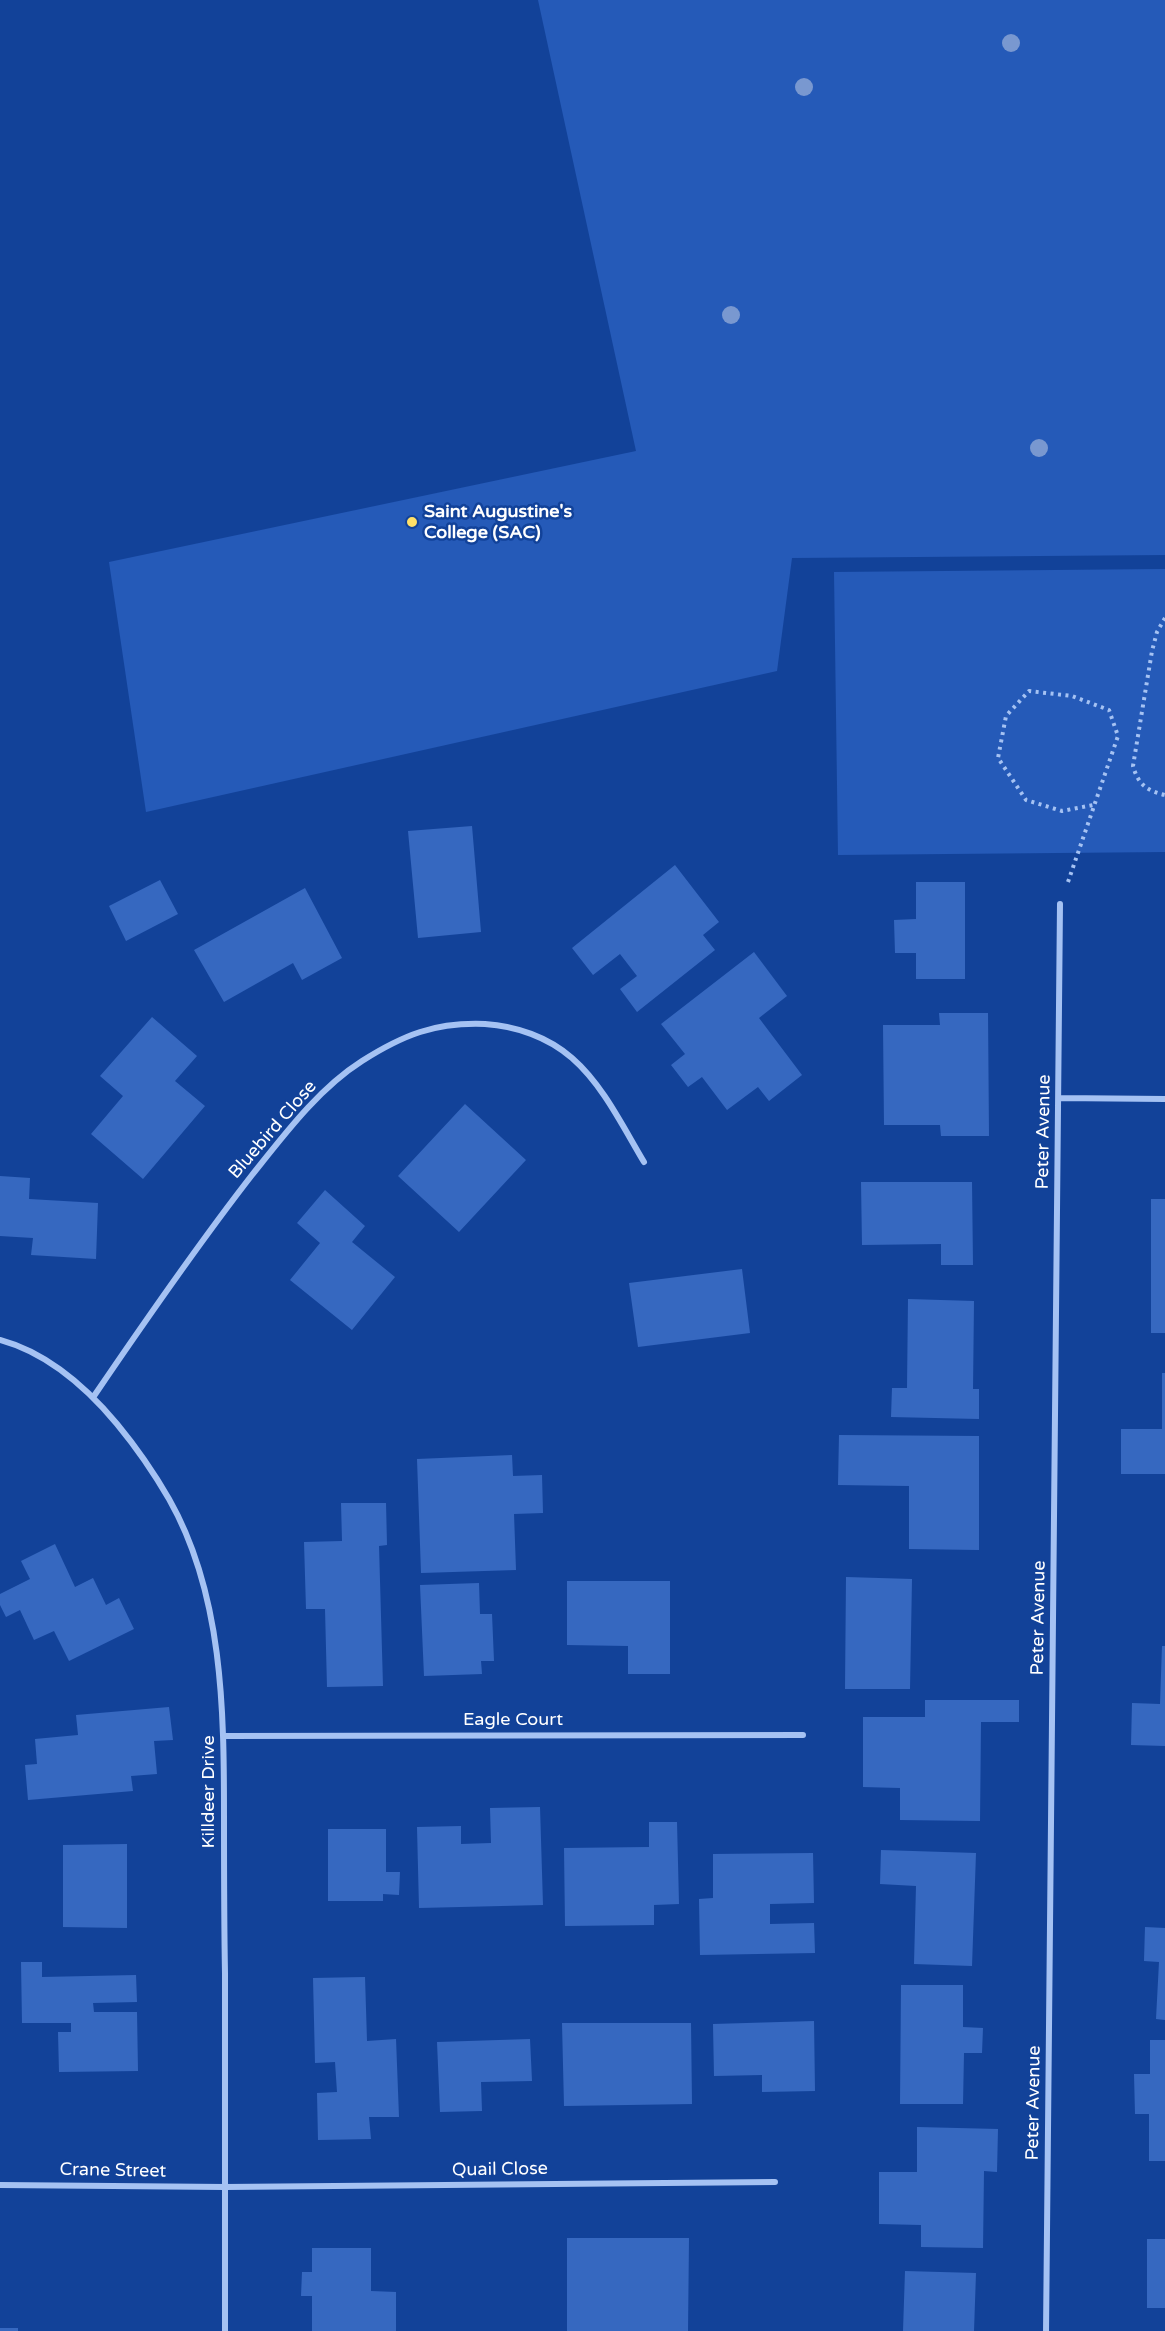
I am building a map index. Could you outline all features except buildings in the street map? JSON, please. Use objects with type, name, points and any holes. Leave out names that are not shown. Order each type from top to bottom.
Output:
[{"type":"street","name":"Peter Avenue","points":[[1046,2331],[1060,904]]},
{"type":"street","name":"Bluebird Close","points":[[94,1396],[198,1244],[284,1134],[320,1096],[360,1062],[408,1036],[449,1024],[497,1025],[518,1028],[558,1047],[572,1058],[597,1086],[644,1162]]},
{"type":"street","points":[[1059,1098],[1165,1099]]},
{"type":"street","name":"Killdeer Drive","points":[[0,1340],[37,1355],[70,1376],[94,1396],[135,1446],[170,1500],[188,1540],[202,1581],[213,1627],[224,1736],[225,2331]]},
{"type":"street","name":"Eagle Court","points":[[224,1736],[803,1735]]},
{"type":"street","name":"Quail Close","points":[[225,2187],[775,2182]]},
{"type":"street","name":"Crane Street","points":[[0,2185],[225,2187]]},
{"type":"path","points":[[1165,618],[1157,632],[1152,651],[1133,766],[1136,778],[1143,787],[1165,795]]},
{"type":"path","points":[[1060,904],[1118,736],[1109,710],[1072,696],[1029,691],[1006,716],[998,758],[1026,800],[1062,811],[1093,805]]},
{"type":"shaded area","points":[[538,0],[1165,0],[1165,555],[792,558],[777,671],[146,812],[109,562],[636,451]]},
{"type":"shaded area","points":[[1165,569],[1165,852],[838,855],[834,572]]},
{"type":"place","name":"Saint Augustine's College (SAC)","points":[[412,522]]}]
